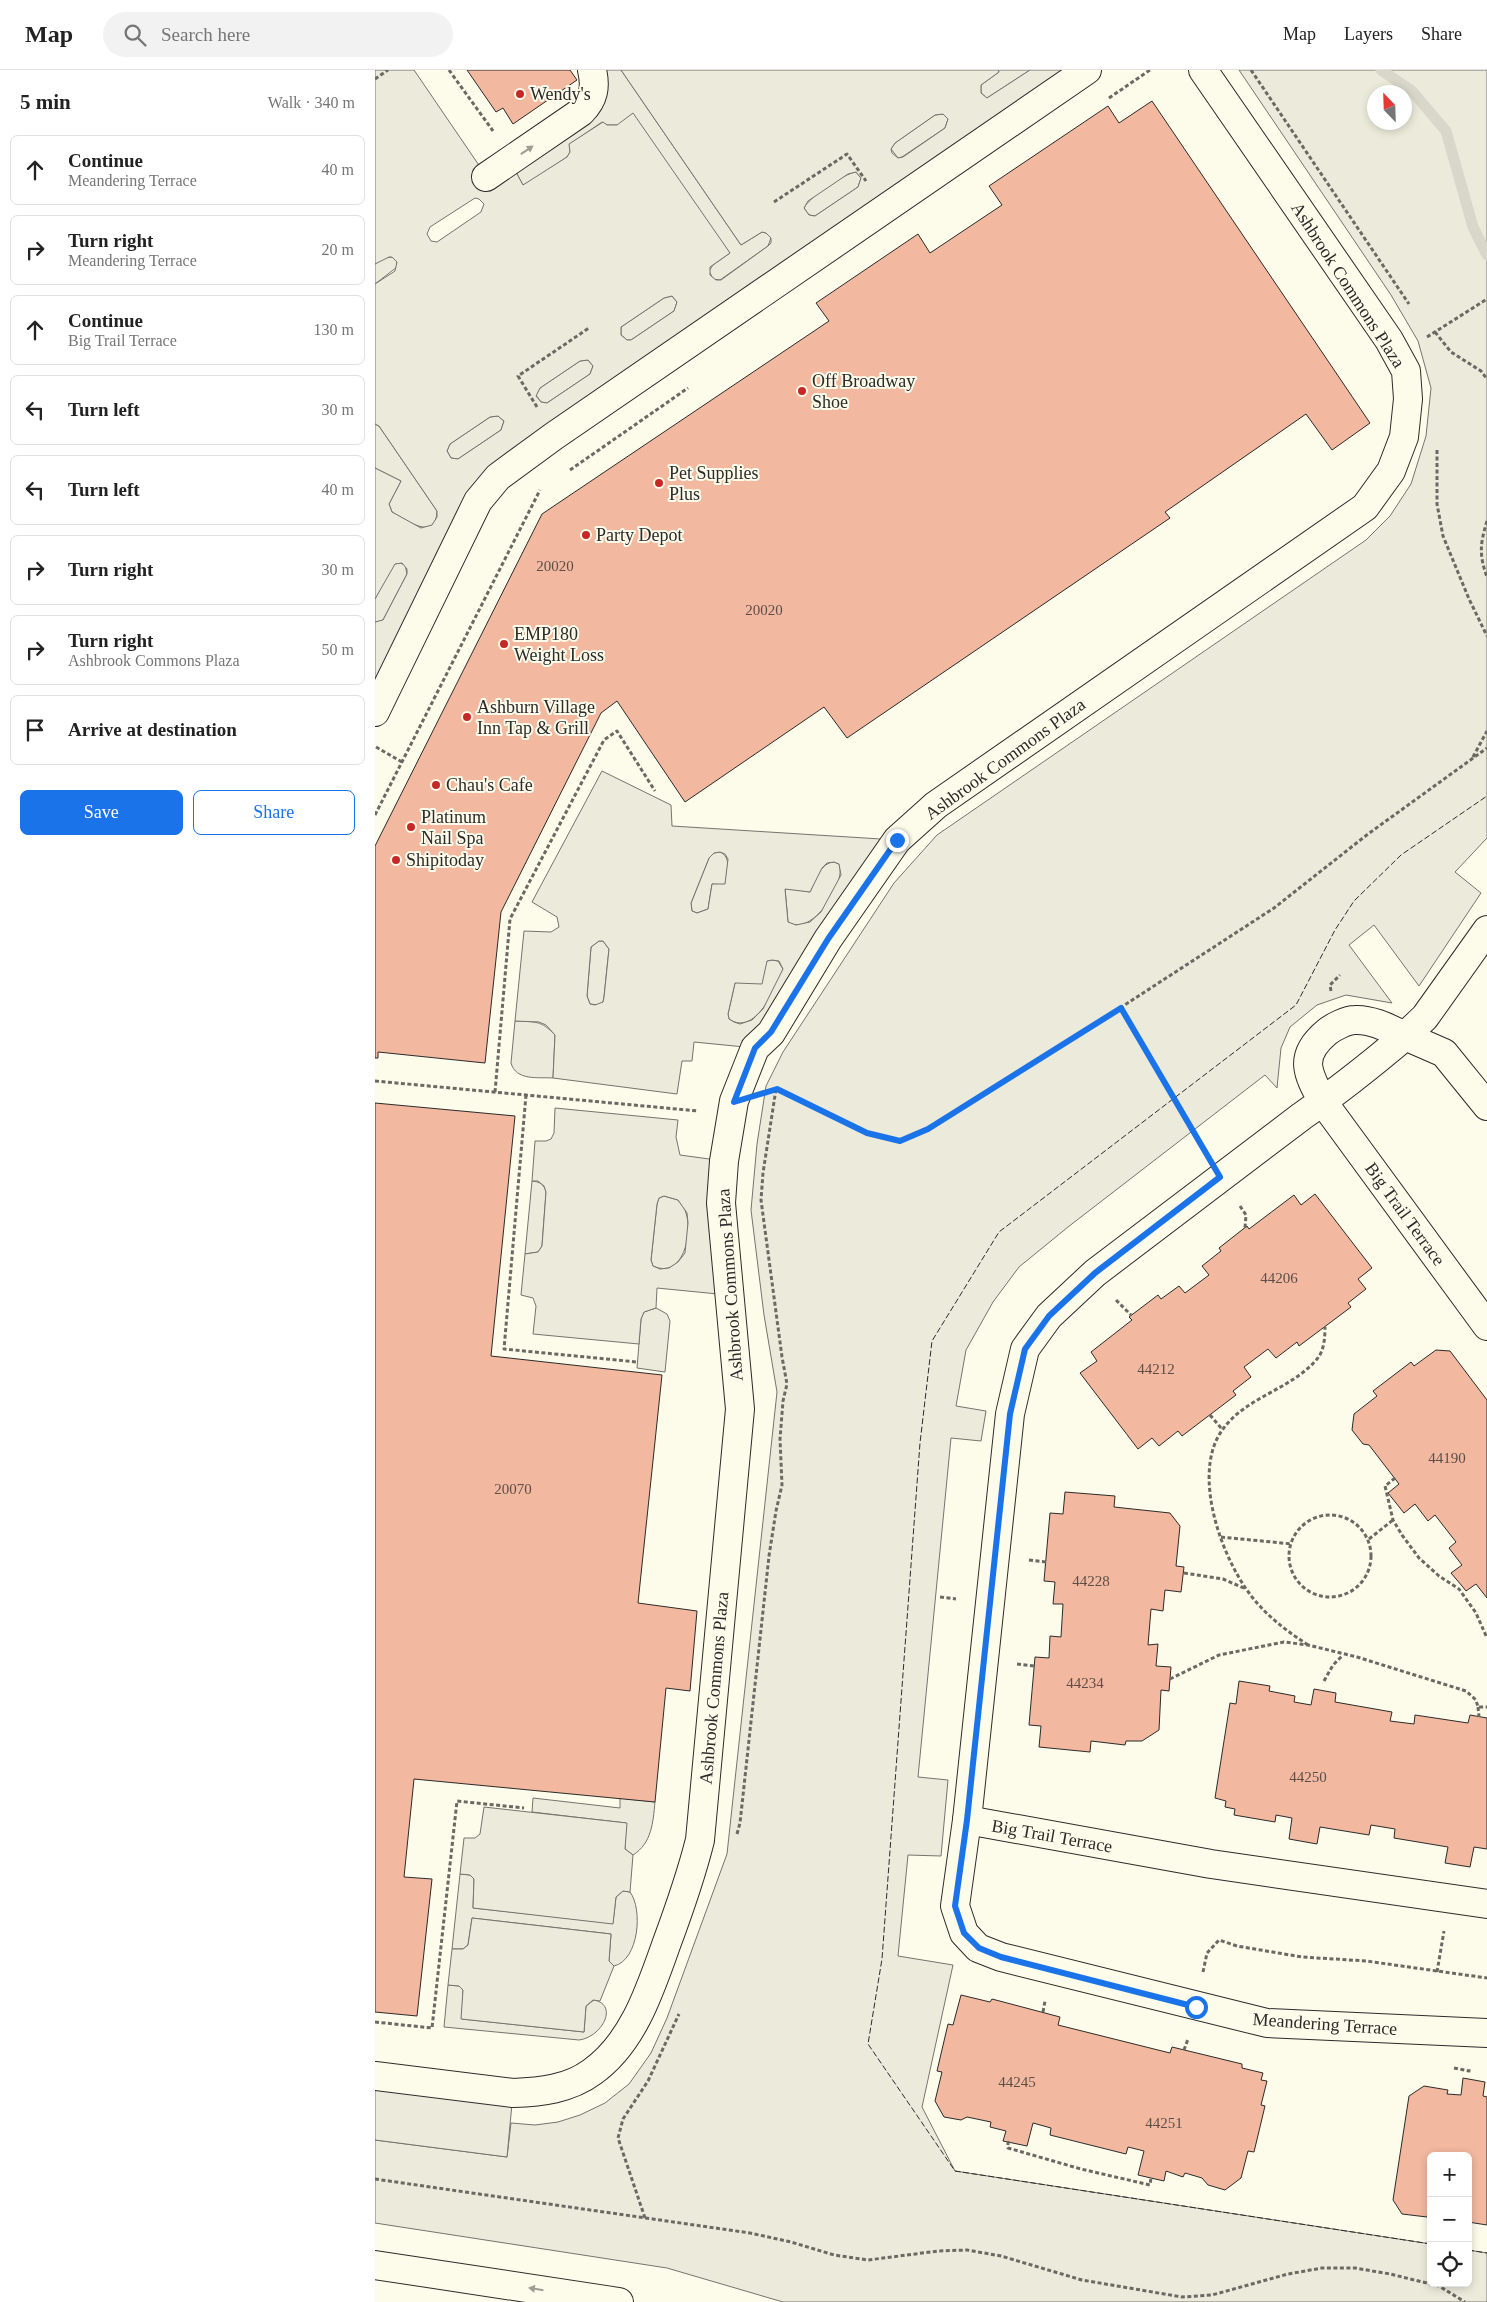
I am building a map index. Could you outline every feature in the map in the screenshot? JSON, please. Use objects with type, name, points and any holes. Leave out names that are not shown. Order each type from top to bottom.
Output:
[{"type":"street","points":[[487,177],[581,112],[589,104],[595,90],[592,70]]},
{"type":"street","points":[[375,712],[477,501],[498,477],[554,436],[1087,70]]},
{"type":"street","name":"Ashbrook Commons Plaza","points":[[375,2076],[513,2093],[563,2088],[592,2073],[614,2053],[633,2026],[659,1964],[688,1885],[700,1840],[740,1410],[721,1203],[724,1161],[734,1102],[755,1048],[771,1032],[828,939],[897,840],[936,805],[1365,507],[1391,471],[1404,437],[1408,399],[1406,371],[1389,340],[1203,70]]},
{"type":"street","name":"Big Trail Terrace","points":[[1487,930],[1425,1017],[1405,1036],[1356,1078],[1220,1177],[1095,1273],[1049,1316],[1025,1349],[1010,1414],[967,1820],[1211,1864],[1487,1904]]},
{"type":"street","points":[[1323,1102],[1310,1079],[1307,1061],[1314,1043],[1331,1029],[1353,1020],[1379,1024],[1444,1053],[1487,1106]]},
{"type":"street","name":"Big Trail Terrace","points":[[1323,1102],[1487,1326]]},
{"type":"street","name":"Meandering Terrace","points":[[967,1820],[955,1906],[964,1933],[979,1948],[1001,1957],[1196,2007],[1267,2023],[1487,2033]]},
{"type":"street","points":[[375,2265],[619,2302]]},
{"type":"path","points":[[375,79],[388,70]]},
{"type":"path","points":[[449,70],[490,129],[497,135]]},
{"type":"path","points":[[1101,104],[1150,70]]},
{"type":"path","points":[[773,202],[847,154],[884,209]]},
{"type":"path","points":[[1427,337],[1487,299]]},
{"type":"path","points":[[575,466],[554,436],[518,376],[589,328]]},
{"type":"path","points":[[1435,332],[1451,352],[1481,371],[1487,379]]},
{"type":"path","points":[[568,471],[690,387]]},
{"type":"path","points":[[375,815],[539,491],[546,486]]},
{"type":"path","points":[[1487,521],[1481,538],[1481,558],[1487,577]]},
{"type":"path","points":[[495,1092],[510,919],[604,740],[617,731],[655,791]]},
{"type":"path","points":[[1471,759],[1487,731]]},
{"type":"path","points":[[375,746],[402,762]]},
{"type":"path","points":[[375,1081],[703,1111],[777,1089],[867,1133],[900,1141],[928,1129],[1121,1008],[1274,908],[1368,834],[1487,748]]},
{"type":"path","points":[[1121,1008],[1220,1177],[1246,1215],[1245,1228]]},
{"type":"path","points":[[735,1841],[740,1823],[769,1556],[776,1511],[783,1485],[780,1439],[783,1401],[787,1384],[761,1200],[763,1173],[777,1089]]},
{"type":"path","points":[[526,1095],[504,1349],[637,1362]]},
{"type":"path","points":[[1308,1645],[1281,1627],[1246,1589],[1221,1537],[1213,1514],[1208,1485],[1211,1452],[1223,1429],[1240,1412],[1303,1372],[1318,1358],[1325,1340],[1325,1327]]},
{"type":"path","points":[[1209,1415],[1223,1429]]},
{"type":"path","points":[[1395,1478],[1385,1486],[1393,1520],[1419,1558],[1439,1576],[1460,1588],[1487,1638]]},
{"type":"path","points":[[1333,1515],[1355,1523],[1369,1539],[1372,1559],[1365,1580],[1349,1593],[1329,1598],[1312,1594],[1301,1586],[1293,1575],[1289,1554],[1295,1534],[1312,1519],[1333,1515]]},
{"type":"path","points":[[1369,1539],[1393,1520]]},
{"type":"path","points":[[1221,1537],[1292,1544]]},
{"type":"path","points":[[1184,1572],[1223,1580],[1246,1589]]},
{"type":"path","points":[[1170,1679],[1219,1655],[1284,1642],[1308,1645],[1357,1657],[1466,1691],[1475,1700],[1479,1717]]},
{"type":"path","points":[[1324,1681],[1333,1665],[1343,1654]]},
{"type":"path","points":[[1478,1707],[1487,1707]]},
{"type":"path","points":[[375,2022],[432,2028],[457,1801],[524,1808]]},
{"type":"path","points":[[1184,2050],[1196,2007],[1207,1953],[1219,1940],[1237,1946],[1302,1957],[1367,1961],[1487,1978]]},
{"type":"path","points":[[645,2218],[618,2138],[623,2119],[648,2081],[680,2011]]},
{"type":"path","points":[[1008,2141],[1008,2148],[1081,2169],[1150,2185],[1151,2178]]},
{"type":"path","points":[[375,2178],[750,2233],[791,2242],[834,2255],[868,2260],[938,2251],[967,2250],[1001,2256],[1082,2280],[1182,2297],[1211,2295],[1288,2274],[1322,2268],[1355,2268],[1439,2286],[1465,2302]]},
{"type":"shaded area","points":[[375,70],[414,70],[487,177],[601,107],[595,117],[520,167],[517,174],[523,185],[567,157],[570,152],[569,144],[603,122],[607,125],[617,125],[633,113],[730,253],[710,267],[710,275],[716,280],[721,280],[768,246],[771,243],[771,238],[762,232],[741,245],[621,70],[998,70],[999,72],[981,85],[981,93],[987,98],[1030,70],[1087,70],[498,477],[375,712],[375,622],[383,620],[407,574],[407,569],[402,563],[395,564],[375,599],[375,468],[401,481],[389,504],[392,512],[421,528],[432,525],[437,517],[437,511],[379,426],[375,424],[375,284],[395,271],[397,262],[392,257],[389,257],[375,264]],"holes":[[[943,114],[948,119],[945,128],[903,157],[898,158],[892,153],[891,149],[895,143],[935,115]],[[856,172],[861,178],[858,187],[815,216],[809,215],[804,208],[808,201],[848,174]],[[475,198],[484,204],[481,212],[437,242],[431,241],[427,234],[430,227]],[[672,296],[677,302],[674,311],[631,340],[627,340],[621,335],[621,327],[664,298]],[[588,360],[593,366],[590,374],[547,403],[541,402],[536,396],[540,388],[580,361]],[[498,416],[504,421],[501,430],[458,459],[451,458],[447,451],[450,444],[490,417]]]},
{"type":"shaded area","points":[[603,70],[621,70],[741,245],[762,232],[771,238],[768,246],[720,280],[713,279],[709,271],[713,265],[730,253],[617,125],[607,125],[602,122],[570,144],[570,152],[567,157],[523,185],[517,174],[520,167]]},
{"type":"shaded area","points":[[998,70],[1030,70],[987,98],[981,93],[981,85],[999,72]]},
{"type":"shaded area","points":[[1239,70],[1487,70],[1487,838],[1455,872],[1481,893],[1419,986],[1374,925],[1349,945],[1392,1003],[1346,995],[1317,1005],[1290,1027],[1281,1048],[1277,1088],[1265,1075],[1019,1267],[993,1302],[966,1350],[956,1406],[986,1411],[981,1441],[951,1438],[918,1777],[948,1780],[941,1856],[908,1855],[898,1956],[953,1965],[922,2107],[955,2171],[1427,2243],[1427,2287],[1472,2287],[1472,2251],[1487,2253],[1487,2302],[783,2302],[667,2268],[375,2223],[375,2140],[507,2157],[511,2123],[535,2125],[558,2122],[580,2115],[605,2103],[629,2084],[651,2053],[667,2018],[727,1854],[777,1392],[764,1315],[751,1210],[757,1144],[766,1086],[783,1052],[894,883],[937,835],[1366,540],[1390,516],[1411,484],[1426,436],[1431,388],[1418,341],[1391,295]]},
{"type":"shaded area","points":[[943,114],[948,119],[945,128],[898,158],[891,149],[895,143],[935,115]]},
{"type":"shaded area","points":[[856,172],[861,178],[858,187],[815,216],[809,215],[804,208],[812,198],[836,181]]},
{"type":"shaded area","points":[[392,257],[397,262],[397,267],[375,284],[375,264],[384,258]]},
{"type":"shaded area","points":[[672,296],[677,302],[674,311],[631,340],[627,340],[621,335],[621,327],[664,298]]},
{"type":"shaded area","points":[[588,360],[593,366],[590,374],[547,403],[541,402],[536,395],[540,388],[580,361]]},
{"type":"shaded area","points":[[498,416],[504,421],[501,430],[458,459],[451,458],[447,451],[450,444],[490,417]]},
{"type":"shaded area","points":[[375,424],[379,426],[437,511],[435,521],[431,526],[419,526],[392,512],[389,504],[401,481],[375,468]]},
{"type":"shaded area","points":[[398,562],[405,565],[407,574],[383,620],[375,622],[375,599],[391,567]]},
{"type":"shaded area","points":[[602,771],[671,805],[672,826],[897,840],[755,1048],[694,1042],[692,1061],[682,1061],[677,1094],[553,1078],[555,1035],[546,1025],[539,1022],[515,1021],[524,931],[551,932],[559,927],[557,917],[532,902]],"holes":[[[720,852],[725,854],[728,859],[725,884],[712,884],[708,909],[697,913],[692,911],[691,903],[709,858],[714,853]],[[834,862],[839,864],[841,875],[821,912],[810,922],[796,925],[788,922],[785,889],[810,892],[822,868],[827,863]],[[599,941],[603,941],[609,949],[603,1002],[595,1005],[590,1004],[587,996],[591,947]],[[767,961],[779,961],[783,969],[763,1009],[752,1020],[740,1024],[734,1022],[729,1019],[728,1014],[735,983],[762,984]]]},
{"type":"shaded area","points":[[720,852],[724,854],[727,861],[725,885],[712,884],[708,909],[697,913],[692,911],[691,903],[709,858],[714,853]]},
{"type":"shaded area","points":[[834,862],[839,864],[838,883],[826,906],[807,922],[797,925],[788,922],[785,888],[810,892],[825,865]]},
{"type":"shaded area","points":[[599,941],[603,941],[609,949],[604,997],[603,1002],[599,1005],[590,1004],[587,996],[591,947]]},
{"type":"shaded area","points":[[767,961],[778,961],[783,969],[770,998],[763,1008],[756,1016],[747,1021],[738,1023],[729,1019],[728,1014],[735,983]]},
{"type":"shaded area","points":[[515,1021],[541,1024],[555,1035],[553,1078],[528,1077],[514,1069],[511,1063]]},
{"type":"shaded area","points":[[555,1108],[678,1120],[676,1137],[680,1155],[724,1161],[728,1295],[657,1288],[656,1308],[644,1312],[641,1319],[639,1344],[533,1334],[536,1306],[533,1298],[521,1295],[525,1254],[538,1252],[542,1246],[546,1192],[544,1186],[538,1181],[532,1181],[535,1141],[551,1139],[554,1133]],"holes":[[[664,1196],[678,1200],[687,1213],[685,1253],[678,1262],[669,1268],[660,1269],[653,1266],[651,1260],[657,1204],[659,1198]]]},
{"type":"shaded area","points":[[532,1181],[541,1184],[546,1192],[542,1246],[538,1252],[525,1254]]},
{"type":"shaded area","points":[[664,1196],[678,1200],[683,1206],[688,1222],[688,1232],[687,1243],[678,1261],[672,1267],[663,1269],[653,1266],[651,1260],[657,1204],[659,1198]]},
{"type":"shaded area","points":[[656,1308],[667,1314],[670,1321],[665,1372],[637,1368],[641,1319],[644,1312]]},
{"type":"shaded area","points":[[533,1798],[620,1808],[620,1798],[655,1802],[648,1838],[633,1855],[625,1849],[626,1823],[532,1812]]},
{"type":"shaded area","points":[[484,1807],[627,1823],[625,1849],[633,1855],[630,1892],[623,1891],[616,1897],[613,1924],[473,1908],[474,1879],[470,1875],[460,1874],[464,1838],[475,1838],[480,1834]]},
{"type":"shaded area","points":[[460,1874],[470,1875],[474,1879],[473,1908],[613,1923],[616,1897],[623,1891],[630,1892],[637,1910],[637,1921],[636,1933],[629,1954],[622,1962],[614,1966],[609,1961],[611,1934],[472,1918],[468,1945],[463,1949],[452,1949]]},
{"type":"shaded area","points":[[472,1918],[611,1934],[609,1961],[614,1966],[600,2001],[593,2000],[586,2006],[584,2032],[461,2019],[463,1990],[459,1986],[448,1985],[452,1949],[463,1949],[468,1945]]},
{"type":"shaded area","points":[[448,1985],[459,1986],[463,1990],[462,2019],[584,2032],[586,2006],[594,2000],[601,2003],[605,2008],[605,2021],[595,2033],[579,2040],[444,2027]]},
{"type":"shaded area","points":[[375,2076],[513,2093],[507,2157],[375,2140]]},
{"type":"building","name":"Wendy's","points":[[467,70],[570,70],[577,80],[513,124],[503,108],[496,112]]},
{"type":"building","points":[[1152,101],[1370,423],[1332,450],[1306,414],[1165,512],[1170,518],[847,738],[824,707],[685,802],[617,701],[601,713],[501,912],[485,1063],[378,1052],[378,1058],[375,1058],[375,846],[542,514],[829,321],[816,303],[918,234],[930,253],[1002,205],[989,186],[1108,106],[1119,123]]},
{"type":"building","points":[[375,1103],[515,1116],[491,1356],[662,1375],[638,1603],[697,1611],[690,1691],[666,1688],[655,1802],[414,1779],[404,1877],[432,1879],[417,2016],[375,2012]]},
{"type":"building","points":[[1315,1194],[1372,1268],[1358,1279],[1366,1289],[1348,1303],[1351,1307],[1299,1346],[1297,1342],[1276,1358],[1268,1349],[1244,1367],[1251,1377],[1233,1391],[1236,1395],[1182,1436],[1178,1431],[1159,1446],[1152,1438],[1138,1449],[1080,1373],[1097,1361],[1091,1352],[1132,1320],[1129,1317],[1158,1295],[1161,1299],[1179,1286],[1185,1293],[1209,1275],[1202,1266],[1221,1251],[1219,1248],[1247,1226],[1249,1229],[1294,1195],[1301,1205]]},
{"type":"building","points":[[1436,1350],[1450,1351],[1487,1400],[1487,1598],[1476,1584],[1466,1591],[1451,1573],[1462,1565],[1449,1548],[1456,1542],[1435,1515],[1428,1521],[1415,1504],[1404,1513],[1388,1493],[1399,1484],[1369,1445],[1363,1444],[1352,1430],[1354,1414],[1377,1396],[1373,1391],[1411,1362],[1414,1366]]},
{"type":"building","points":[[1065,1492],[1115,1496],[1114,1507],[1170,1513],[1180,1526],[1176,1566],[1184,1567],[1181,1592],[1165,1590],[1163,1611],[1151,1609],[1148,1645],[1158,1644],[1156,1666],[1171,1667],[1169,1691],[1161,1690],[1159,1730],[1142,1741],[1126,1741],[1125,1745],[1091,1741],[1090,1752],[1039,1747],[1041,1726],[1029,1725],[1035,1657],[1049,1658],[1050,1636],[1061,1637],[1063,1604],[1053,1604],[1055,1582],[1044,1581],[1050,1513],[1063,1514]]},
{"type":"building","points":[[1239,1681],[1270,1686],[1269,1691],[1295,1696],[1294,1702],[1311,1705],[1314,1689],[1336,1693],[1335,1702],[1392,1712],[1390,1721],[1414,1724],[1415,1715],[1468,1723],[1470,1715],[1487,1718],[1487,1849],[1474,1847],[1470,1867],[1445,1863],[1448,1847],[1394,1838],[1395,1829],[1371,1825],[1369,1835],[1320,1827],[1317,1844],[1289,1839],[1292,1818],[1276,1815],[1275,1822],[1234,1815],[1235,1809],[1225,1807],[1226,1801],[1215,1798],[1230,1703],[1236,1704]]},
{"type":"building","points":[[961,1995],[990,2002],[992,1999],[1060,2017],[1058,2025],[1170,2053],[1172,2047],[1242,2064],[1242,2068],[1263,2073],[1261,2080],[1267,2081],[1261,2105],[1265,2106],[1254,2152],[1248,2151],[1241,2178],[1225,2190],[1208,2185],[1202,2178],[1185,2173],[1183,2177],[1166,2171],[1164,2181],[1138,2175],[1144,2151],[1128,2147],[1126,2154],[1050,2135],[1051,2128],[1033,2123],[1027,2146],[1003,2141],[1006,2131],[990,2127],[991,2122],[967,2117],[961,2120],[944,2117],[935,2101],[942,2072],[937,2071],[948,2024],[953,2025]]},
{"type":"building","points":[[1463,2078],[1485,2082],[1483,2096],[1487,2097],[1487,2225],[1472,2223],[1472,2152],[1427,2152],[1427,2217],[1402,2214],[1393,2200],[1409,2096],[1424,2086],[1448,2090],[1447,2094],[1461,2095]]},
{"type":"waterway","points":[[1381,70],[1412,91],[1446,131],[1473,227],[1487,255]]},
{"type":"fence","points":[[1427,2243],[955,2171],[868,2044],[882,1959],[920,1443],[932,1341],[999,1232],[1296,1005],[1335,930],[1354,901],[1401,855],[1487,796]]},
{"type":"fence","points":[[1472,2251],[1487,2253]]},
{"type":"place","name":"Wendy's","points":[[520,94]]},
{"type":"place","name":"Off Broadway Shoe","points":[[802,391]]},
{"type":"place","name":"Pet Supplies Plus","points":[[659,483]]},
{"type":"place","name":"Party Depot","points":[[586,535]]},
{"type":"place","name":"EMP180 Weight Loss","points":[[504,644]]},
{"type":"place","name":"Ashburn Village Inn Tap & Grill","points":[[467,717]]},
{"type":"place","name":"Chau's Cafe","points":[[436,785]]},
{"type":"place","name":"Platinum Nail Spa","points":[[411,827]]},
{"type":"place","name":"Shipitoday","points":[[396,860]]},
{"type":"route","points":[[897,840],[828,939],[771,1032],[755,1048],[734,1102],[777,1089],[867,1133],[900,1141],[928,1129],[1121,1008],[1220,1177],[1095,1273],[1049,1316],[1025,1349],[1010,1414],[967,1820],[958,1873],[955,1906],[964,1933],[979,1948],[1001,1957],[1196,2007]]}]
